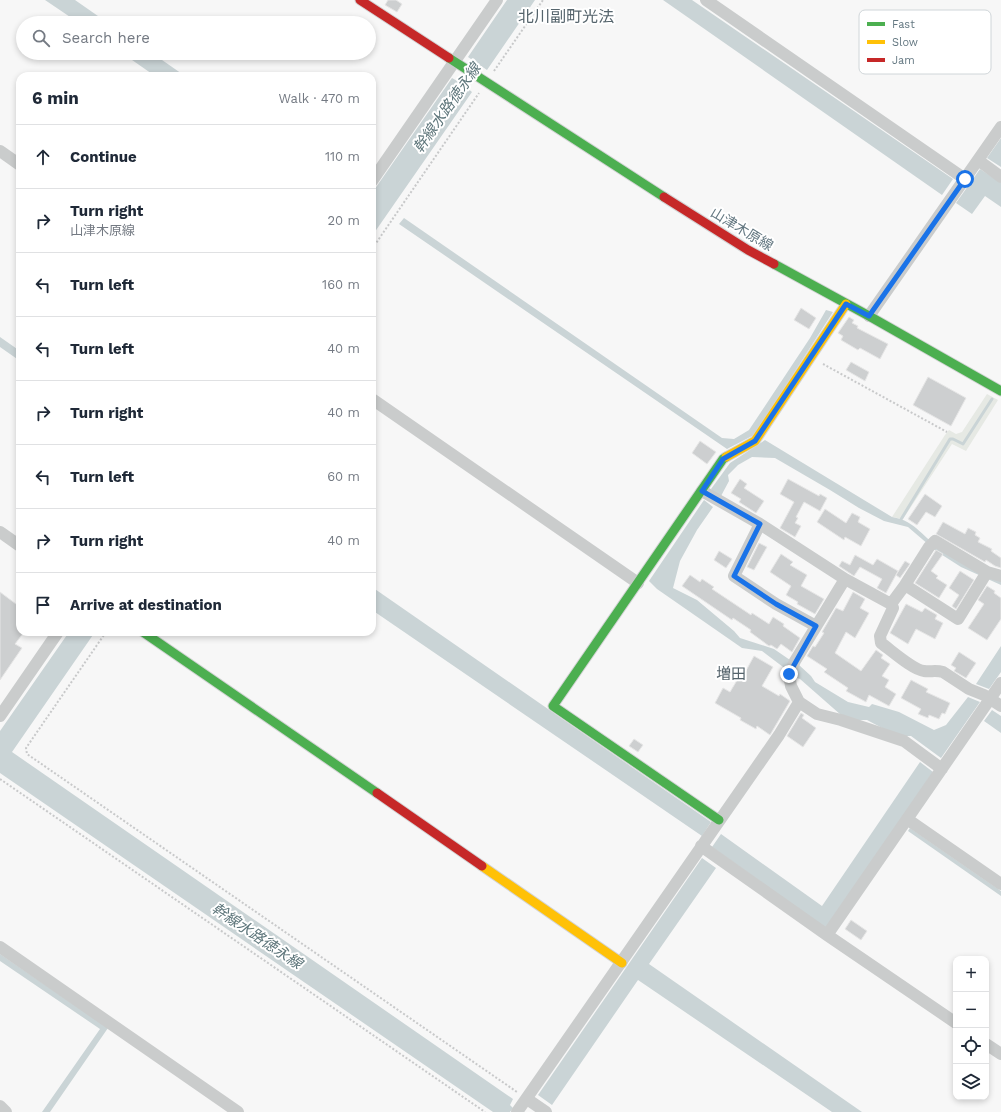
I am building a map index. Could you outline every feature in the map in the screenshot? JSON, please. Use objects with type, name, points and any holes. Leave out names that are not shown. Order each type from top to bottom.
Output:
[{"type":"street","name":"山津木原線","points":[[360,0],[741,246],[869,316],[1001,391]]},
{"type":"street","points":[[376,176],[460,65],[497,0]]},
{"type":"street","points":[[706,0],[965,179]]},
{"type":"street","points":[[869,316],[1001,127]]},
{"type":"street","points":[[0,151],[16,162]]},
{"type":"street","points":[[978,160],[1001,177]]},
{"type":"street","points":[[719,820],[553,706],[723,459],[755,441],[846,304]]},
{"type":"street","points":[[376,402],[638,583]]},
{"type":"street","points":[[702,491],[760,524],[846,579],[891,604],[893,608],[880,636],[881,643],[917,669],[924,672],[938,670],[943,672],[1001,706]]},
{"type":"street","points":[[760,524],[734,576],[776,604],[816,626]]},
{"type":"street","points":[[0,532],[16,543]]},
{"type":"street","points":[[891,604],[932,544],[985,576],[1001,576]]},
{"type":"street","points":[[905,585],[958,619],[985,576]]},
{"type":"street","points":[[846,579],[816,626],[789,674],[791,686],[798,702],[817,714],[842,720],[904,741],[934,763]]},
{"type":"street","points":[[0,716],[55,636]]},
{"type":"street","points":[[149,636],[622,963]]},
{"type":"street","points":[[827,935],[907,819],[934,763],[990,699],[1001,684]]},
{"type":"street","points":[[518,1110],[622,963],[701,846],[779,735],[798,702]]},
{"type":"street","points":[[907,819],[1001,884]]},
{"type":"street","points":[[701,846],[827,935],[953,1021]]},
{"type":"street","points":[[0,947],[238,1112]]},
{"type":"street","points":[[989,1046],[1001,1054]]},
{"type":"street","points":[[527,1099],[546,1112]]},
{"type":"street","points":[[0,1106],[6,1112]]},
{"type":"path","points":[[376,243],[543,0]]},
{"type":"path","points":[[811,357],[947,432]]},
{"type":"path","points":[[103,636],[26,748],[27,754],[527,1099]]},
{"type":"path","points":[[0,778],[485,1112]]},
{"type":"shaded area","points":[[987,394],[998,400],[966,451],[952,444],[903,519],[892,517],[945,435],[949,430],[956,434],[962,432]]},
{"type":"water","points":[[45,0],[75,0],[98,16],[69,16]]},
{"type":"water","points":[[507,0],[535,0],[487,70],[468,57]]},
{"type":"water","points":[[663,0],[692,0],[953,179],[942,195]]},
{"type":"water","points":[[132,60],[162,60],[179,72],[149,72]]},
{"type":"water","points":[[452,78],[467,85],[466,87],[472,92],[376,230],[376,187]]},
{"type":"water","points":[[1001,138],[1001,167],[987,158]]},
{"type":"water","points":[[980,169],[1001,183],[1001,207],[985,196],[972,214],[956,203]]},
{"type":"water","points":[[404,218],[722,438],[734,439],[749,430],[810,338],[826,310],[833,312],[754,435],[727,449],[399,224]]},
{"type":"water","points":[[0,337],[16,348],[16,358],[0,347]]},
{"type":"water","points":[[765,440],[892,517],[908,522],[936,546],[1001,579],[1001,585],[961,567],[936,551],[908,527],[884,521],[859,508],[775,458],[752,457],[738,465],[728,475],[729,481],[721,496],[713,492],[711,489],[730,463]]},
{"type":"water","points":[[704,500],[713,507],[697,530],[680,561],[673,588],[697,600],[734,631],[740,638],[774,649],[790,660],[787,670],[762,651],[742,648],[657,589],[649,581]]},
{"type":"water","points":[[376,590],[711,822],[702,836],[376,613]]},
{"type":"water","points":[[66,636],[92,636],[12,752],[513,1099],[510,1105],[513,1108],[510,1112],[493,1112],[0,773],[0,731]]},
{"type":"water","points":[[1001,646],[1001,672],[989,689],[976,684]]},
{"type":"water","points":[[799,665],[815,682],[848,702],[869,707],[872,704],[899,712],[934,730],[946,725],[968,697],[980,702],[941,758],[911,736],[903,736],[884,729],[867,720],[855,720],[841,715],[800,679],[794,677]]},
{"type":"water","points":[[992,710],[1001,716],[1001,733],[984,721]]},
{"type":"water","points":[[920,762],[933,772],[827,929],[712,847],[721,834],[822,906]]},
{"type":"water","points":[[910,828],[1001,891],[1001,896],[908,831]]},
{"type":"water","points":[[702,858],[716,868],[649,964],[862,1112],[832,1112],[638,980],[552,1105],[538,1095]]},
{"type":"water","points":[[0,954],[108,1028],[50,1112],[42,1112],[100,1029],[0,961]]},
{"type":"building","points":[[388,0],[396,0],[402,4],[397,12],[385,5]]},
{"type":"building","points":[[801,308],[816,318],[809,329],[794,320]]},
{"type":"building","points":[[849,317],[854,320],[852,323],[858,326],[857,328],[888,344],[880,359],[860,348],[858,350],[841,340],[843,336],[838,333]]},
{"type":"building","points":[[851,362],[869,372],[865,381],[846,370]]},
{"type":"building","points":[[928,377],[966,398],[951,426],[913,405]]},
{"type":"building","points":[[700,441],[716,452],[707,464],[692,453]]},
{"type":"building","points":[[740,479],[747,484],[744,488],[764,501],[756,513],[739,502],[741,499],[731,493]]},
{"type":"building","points":[[788,479],[819,496],[820,494],[827,498],[820,511],[804,502],[796,517],[798,518],[795,523],[801,526],[795,537],[780,528],[794,502],[780,494]]},
{"type":"building","points":[[925,494],[942,506],[935,517],[926,512],[917,525],[908,519]]},
{"type":"building","points":[[825,509],[846,523],[852,513],[860,517],[858,522],[870,529],[861,546],[845,537],[844,540],[817,522]]},
{"type":"building","points":[[943,522],[965,534],[968,528],[976,532],[975,535],[980,538],[978,542],[992,549],[991,551],[1001,558],[1001,568],[986,560],[985,562],[936,534]]},
{"type":"building","points":[[759,543],[767,547],[754,570],[747,567]]},
{"type":"building","points":[[936,550],[943,554],[931,571],[938,576],[936,578],[947,585],[939,598],[915,583]]},
{"type":"building","points":[[719,551],[732,559],[726,568],[714,560]]},
{"type":"building","points":[[781,554],[793,562],[790,565],[807,575],[801,586],[824,599],[815,614],[797,604],[798,602],[786,595],[791,586],[770,572]]},
{"type":"building","points":[[855,555],[873,565],[877,559],[898,571],[886,593],[877,588],[882,579],[860,567],[854,576],[839,566],[842,561],[850,565]]},
{"type":"building","points":[[905,561],[910,564],[900,578],[896,575]]},
{"type":"building","points":[[960,571],[974,580],[956,609],[952,606],[959,595],[949,588]]},
{"type":"building","points":[[690,575],[700,582],[702,579],[714,587],[712,589],[751,615],[752,613],[769,624],[773,617],[784,624],[783,626],[800,638],[792,652],[781,644],[777,649],[771,645],[769,646],[750,632],[751,630],[733,618],[732,620],[682,586]]},
{"type":"building","points":[[987,586],[995,591],[994,593],[1001,598],[1001,619],[987,640],[968,628],[984,604],[978,600]]},
{"type":"building","points":[[0,592],[16,604],[16,636],[21,636],[15,644],[22,648],[0,680]]},
{"type":"building","points":[[853,592],[865,599],[860,608],[869,613],[855,638],[846,632],[835,653],[861,671],[876,650],[883,655],[881,658],[890,664],[882,676],[889,680],[885,687],[896,694],[889,706],[869,695],[866,702],[846,691],[848,688],[824,672],[827,669],[807,656],[824,633],[822,632],[836,608],[843,611]]},
{"type":"building","points":[[906,604],[922,612],[925,608],[937,615],[935,619],[943,623],[935,639],[916,629],[908,644],[890,633]]},
{"type":"building","points":[[959,652],[976,663],[966,678],[954,671],[956,668],[951,665]]},
{"type":"building","points":[[754,656],[773,667],[762,686],[779,696],[780,694],[790,701],[770,735],[757,726],[756,729],[740,720],[741,718],[715,703],[723,688],[730,692],[739,677],[742,678]]},
{"type":"building","points":[[911,680],[928,689],[926,692],[950,703],[945,714],[942,713],[939,719],[929,715],[928,718],[918,714],[921,709],[901,698]]},
{"type":"building","points":[[801,713],[804,715],[802,718],[816,728],[803,747],[787,736]]},
{"type":"building","points":[[634,739],[643,745],[638,752],[629,746]]},
{"type":"building","points":[[851,920],[867,931],[861,940],[845,929]]},
{"type":"waterway","name":"幹線水路徳永線","points":[[462,86],[469,76]]},
{"type":"waterway","points":[[900,521],[950,439],[963,444],[992,399]]},
{"type":"traffic: fast","points":[[449,58],[664,197]]},
{"type":"traffic: fast","points":[[774,264],[1001,391]]},
{"type":"traffic: fast","points":[[719,820],[553,706],[723,459],[726,457]]},
{"type":"traffic: fast","points":[[149,636],[377,793]]},
{"type":"traffic: slow","points":[[726,457],[755,441],[846,304]]},
{"type":"traffic: slow","points":[[482,866],[622,963]]},
{"type":"traffic: jam","points":[[360,0],[449,58]]},
{"type":"traffic: jam","points":[[664,197],[748,250],[774,264]]},
{"type":"traffic: jam","points":[[377,793],[482,866]]},
{"type":"district","name":"北川副町光法","points":[[566,16]]},
{"type":"district","name":"増田","points":[[731,674]]},
{"type":"route","points":[[789,674],[816,626],[776,604],[734,576],[760,524],[702,491],[723,459],[755,441],[846,304],[869,316],[965,179]]}]
